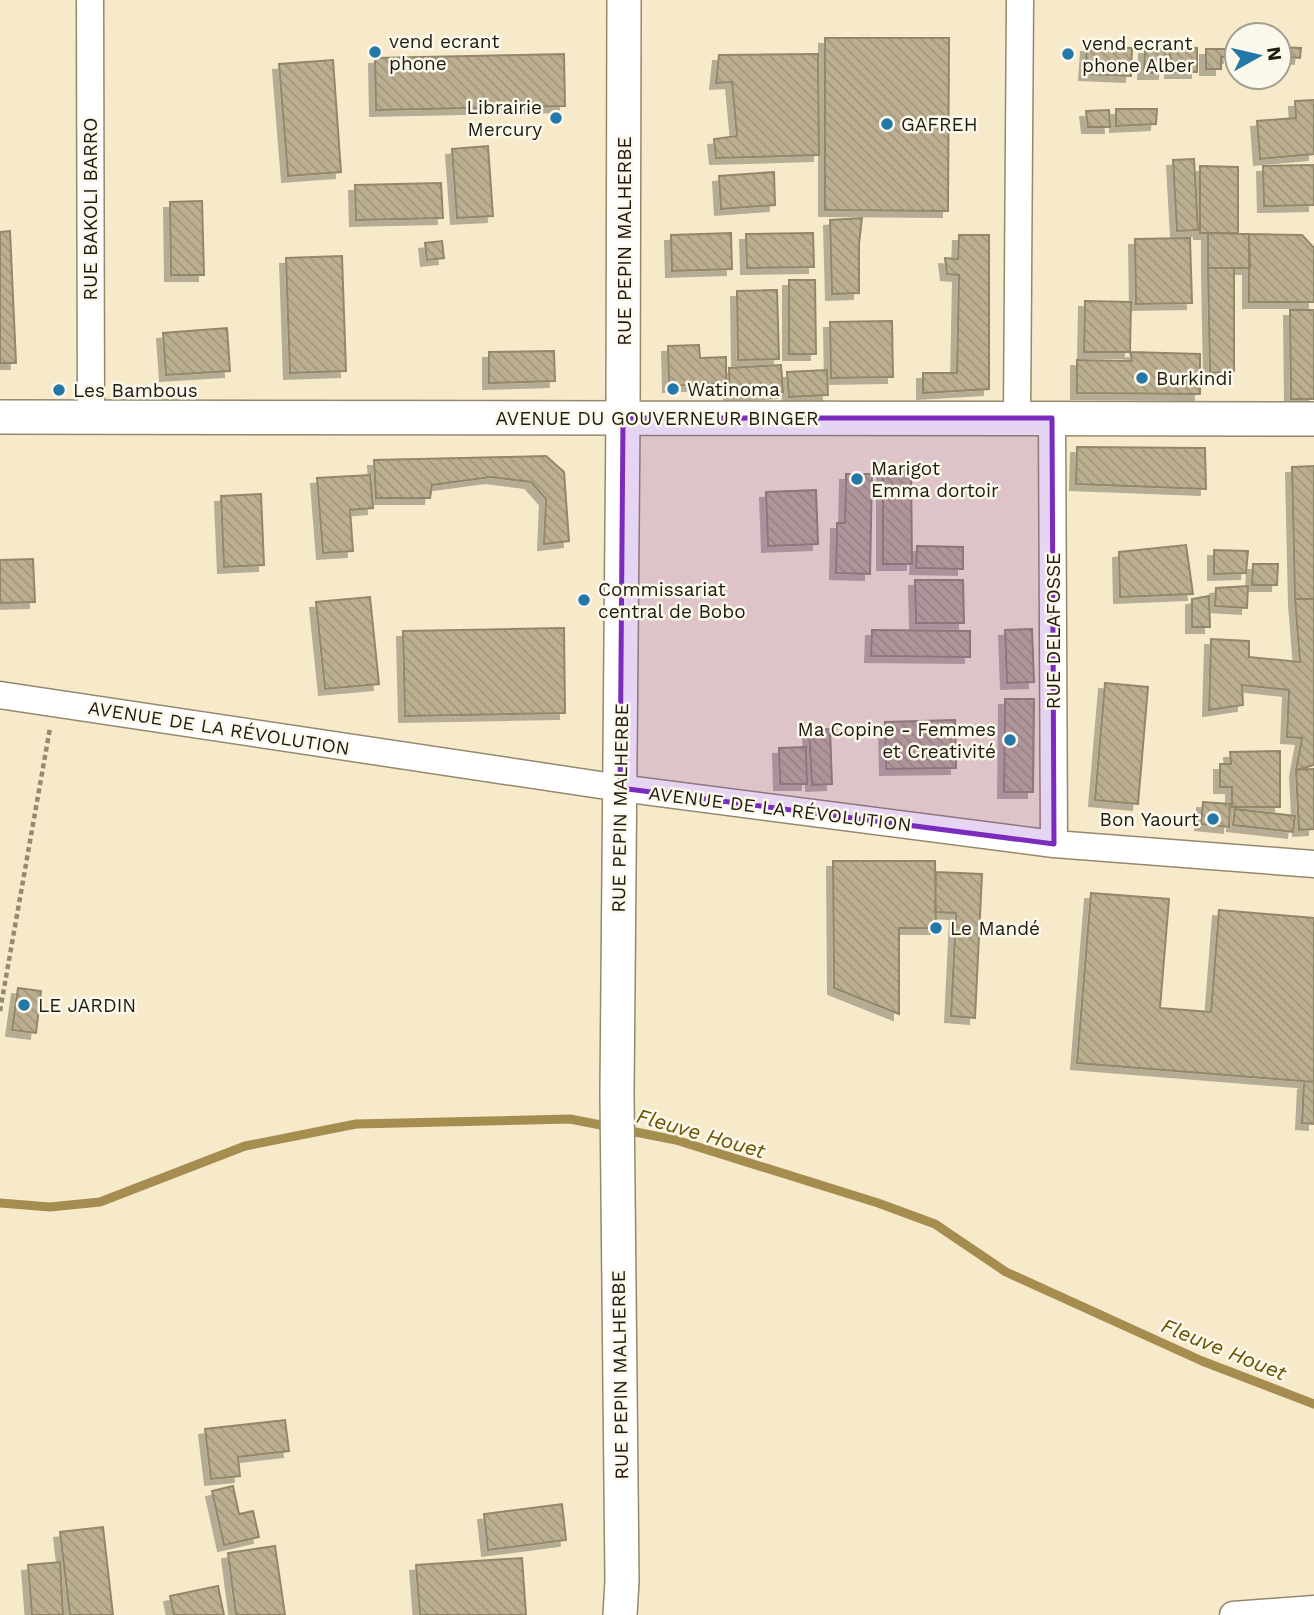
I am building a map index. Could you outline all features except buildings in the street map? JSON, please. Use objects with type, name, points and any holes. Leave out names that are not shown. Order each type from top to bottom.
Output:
[{"type":"street","name":"RUE BAKOLI BARRO","points":[[90,0],[91,417]]},
{"type":"street","name":"RUE PEPIN MALHERBE","points":[[620,1615],[622,1581],[617,1094],[624,418],[624,0]]},
{"type":"street","points":[[1017,418],[1020,0]]},
{"type":"street","name":"AVENUE DU GOUVERNEUR BINGER","points":[[0,417],[1314,419]]},
{"type":"street","name":"RUE DELAFOSSE","points":[[1052,418],[1054,844]]},
{"type":"street","name":"AVENUE DE LA RÉVOLUTION","points":[[0,695],[620,788],[1054,844],[1314,864]]},
{"type":"street","points":[[1233,1615],[1307,1612]]},
{"type":"path","points":[[0,1011],[54,703]]},
{"type":"highlighted area","points":[[623,418],[1052,418],[1054,844],[620,788]]},
{"type":"waterway","name":"Fleuve Houet","points":[[0,1203],[50,1207],[100,1202],[245,1146],[356,1124],[570,1119],[611,1127]]},
{"type":"waterway","name":"Fleuve Houet","points":[[625,1130],[676,1140],[878,1203],[935,1224],[1006,1272],[1202,1361],[1314,1404]]},
{"type":"place","name":"vend ecrant phone","points":[[375,52]]},
{"type":"place","name":"vend ecrant phone Alber","points":[[1068,54]]},
{"type":"place","name":"Librairie Mercury","points":[[556,118]]},
{"type":"place","name":"GAFREH","points":[[887,124]]},
{"type":"place","name":"Burkindi","points":[[1142,378]]},
{"type":"place","name":"Watinoma","points":[[673,389]]},
{"type":"place","name":"Les Bambous","points":[[59,390]]},
{"type":"place","name":"Marigot Emma dortoir","points":[[857,479]]},
{"type":"place","name":"Commissariat central de Bobo","points":[[584,600]]},
{"type":"place","name":"Ma Copine - Femmes et Creativité","points":[[1010,740]]},
{"type":"place","name":"Bon Yaourt","points":[[1213,819]]},
{"type":"place","name":"Le Mandé","points":[[936,928]]},
{"type":"place","name":"LE JARDIN","points":[[24,1005]]}]
